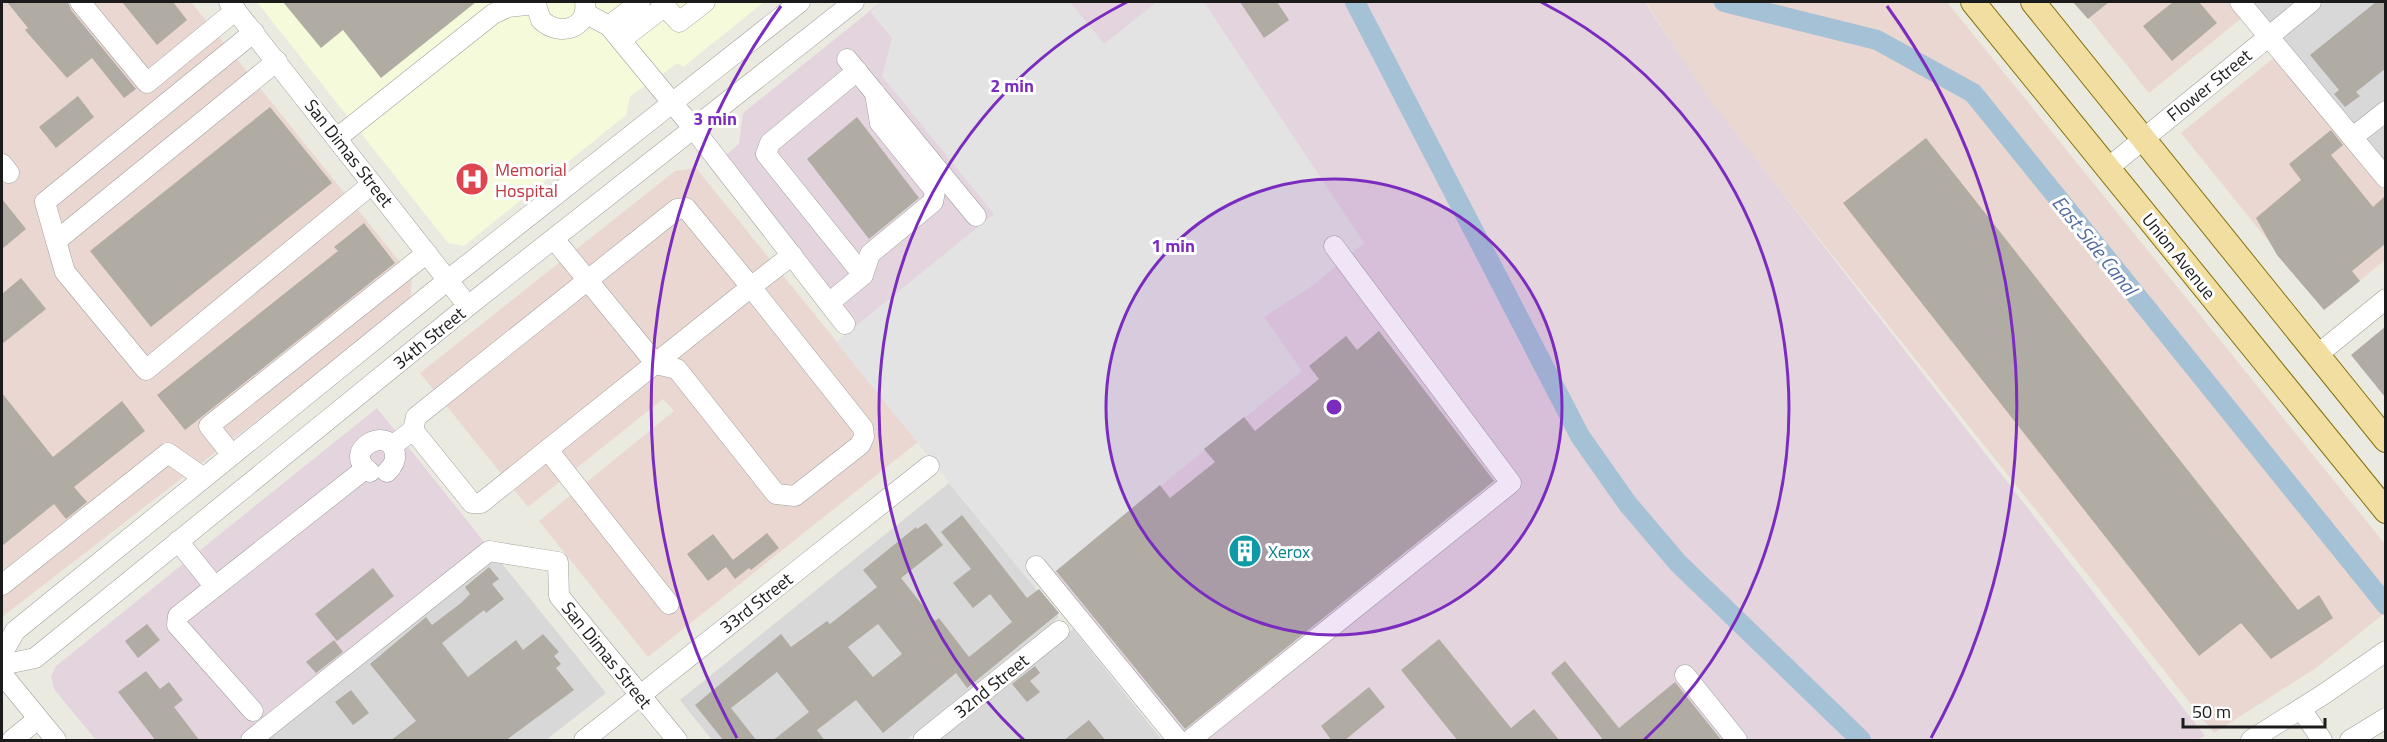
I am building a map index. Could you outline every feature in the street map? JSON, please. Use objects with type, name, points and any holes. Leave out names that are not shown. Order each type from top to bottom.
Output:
[{"type":"main road","name":"Union Avenue","points":[[1973,2],[2385,511]]},
{"type":"main road","points":[[2033,2],[2385,440]]},
{"type":"street","points":[[80,2],[147,83],[232,6]]},
{"type":"street","points":[[615,33],[640,2]]},
{"type":"street","points":[[615,33],[663,4],[680,22],[705,2]]},
{"type":"street","name":"34th Street","points":[[2,654],[15,631],[448,280],[800,2]]},
{"type":"street","name":"34th Street","points":[[2,665],[35,658],[468,306],[854,2]]},
{"type":"street","points":[[2240,2],[2385,178]]},
{"type":"street","name":"Flower Street","points":[[2108,168],[2311,2]]},
{"type":"street","points":[[337,138],[493,14],[508,7],[535,3],[541,20],[556,29],[565,30],[574,26],[585,7],[615,33],[693,128],[845,324]]},
{"type":"street","name":"San Dimas Street","points":[[232,6],[468,306]]},
{"type":"street","points":[[254,32],[45,202],[64,273],[146,370],[372,184]]},
{"type":"street","points":[[56,241],[277,61]]},
{"type":"street","points":[[863,275],[766,154],[770,143],[852,65],[976,216]]},
{"type":"street","points":[[863,275],[870,254],[933,202],[936,197],[935,191],[880,123],[875,93]]},
{"type":"street","points":[[2353,137],[2385,111]]},
{"type":"street","points":[[829,303],[960,196]]},
{"type":"street","points":[[392,446],[413,430],[416,417],[587,279],[677,208],[686,208],[863,428],[864,437],[860,446],[795,495],[777,494],[677,369],[656,364],[587,279],[554,238]]},
{"type":"street","points":[[232,455],[209,426],[427,253]]},
{"type":"street","points":[[1190,741],[1512,483],[1338,253]]},
{"type":"street","points":[[413,430],[472,503],[481,503],[792,255]]},
{"type":"street","points":[[2317,355],[2385,299]]},
{"type":"street","points":[[253,711],[177,625],[178,616],[374,471],[392,468],[396,457],[392,446],[383,440],[367,444],[361,459],[374,471]]},
{"type":"street","points":[[548,450],[669,604]]},
{"type":"street","points":[[2,585],[168,453],[204,478]]},
{"type":"street","name":"33rd Street","points":[[584,741],[929,466]]},
{"type":"street","points":[[178,541],[215,587]]},
{"type":"street","name":"San Dimas Street","points":[[251,741],[489,551],[558,562],[559,596],[677,741]]},
{"type":"street","points":[[1036,566],[1178,741]]},
{"type":"street","name":"32nd Street","points":[[923,741],[1059,632]]},
{"type":"street","points":[[2251,741],[2385,651]]},
{"type":"street","points":[[2,674],[56,741]]},
{"type":"street","points":[[1685,675],[1737,741]]},
{"type":"street","points":[[2301,709],[2322,741]]},
{"type":"street","points":[[2355,739],[2385,718]]},
{"type":"street","points":[[12,741],[39,719]]},
{"type":"shaded area","points":[[2,2],[191,2],[412,277],[410,302],[2,617]]},
{"type":"shaded area","name":"Memorial Hospital","points":[[257,2],[764,2],[683,67],[678,63],[630,96],[626,115],[464,246],[448,243]]},
{"type":"shaded area","points":[[881,2],[1645,2],[1710,100],[2205,736],[2196,740],[1170,740],[710,168],[739,144],[743,113]]},
{"type":"shaded area","points":[[883,2],[1070,2],[1104,44],[1157,2],[1204,2],[1364,243],[1312,286],[1264,317],[1302,371],[1035,588],[836,342],[994,214],[882,76],[892,38],[870,12]]},
{"type":"shaded area","points":[[1646,2],[1947,2],[2385,544],[2385,613],[2316,668],[2214,733],[1710,102]]},
{"type":"shaded area","points":[[2076,2],[2231,2],[2243,17],[2149,93]]},
{"type":"shaded area","points":[[2253,2],[2385,2],[2385,165]]},
{"type":"shaded area","points":[[2276,56],[2385,192],[2385,260],[2324,310],[2181,133]]},
{"type":"shaded area","points":[[696,168],[918,442],[648,657],[539,521],[674,411],[663,399],[528,507],[420,373],[675,171]]},
{"type":"shaded area","points":[[377,408],[485,543],[240,740],[96,740],[54,689],[51,677],[56,666]]},
{"type":"shaded area","points":[[949,483],[1059,617],[906,740],[712,740],[680,700]]},
{"type":"shaded area","points":[[496,556],[606,693],[546,740],[267,740]]},
{"type":"shaded area","points":[[1073,629],[1162,740],[934,740]]},
{"type":"building","points":[[7,2],[68,2],[71,10],[136,89],[124,98],[92,58],[67,78],[25,30],[28,28]]},
{"type":"building","points":[[122,2],[173,2],[187,20],[157,45]]},
{"type":"building","points":[[283,2],[476,2],[381,78],[343,30],[321,48]]},
{"type":"building","points":[[1240,2],[1277,2],[1289,20],[1264,38]]},
{"type":"building","points":[[2073,2],[2109,2],[2088,19]]},
{"type":"building","points":[[2173,2],[2199,2],[2217,23],[2172,61],[2143,26]]},
{"type":"building","points":[[2376,2],[2385,2],[2385,69],[2356,92],[2360,96],[2345,107],[2334,94],[2339,90],[2310,55]]},
{"type":"building","points":[[78,96],[94,117],[56,148],[39,127]]},
{"type":"building","points":[[270,107],[332,183],[151,327],[90,251]]},
{"type":"building","points":[[857,117],[919,198],[869,239],[807,159]]},
{"type":"building","points":[[2331,130],[2343,145],[2331,155],[2373,207],[2385,196],[2385,244],[2352,271],[2360,281],[2324,310],[2277,255],[2256,218],[2301,180],[2289,164]]},
{"type":"building","points":[[1926,138],[2298,610],[2319,595],[2333,618],[2271,659],[2241,623],[2199,656],[1843,203]]},
{"type":"building","points":[[2,199],[26,229],[2,249]]},
{"type":"building","points":[[364,223],[395,263],[185,430],[157,395],[338,251],[334,247]]},
{"type":"building","points":[[21,278],[46,309],[2,344],[2,294]]},
{"type":"building","points":[[2385,327],[2385,397],[2351,355]]},
{"type":"building","name":"Xerox","points":[[1379,331],[1494,481],[1185,729],[1056,571],[1160,485],[1170,498],[1215,462],[1204,449],[1244,417],[1255,431],[1319,379],[1309,366],[1346,336],[1357,350]]},
{"type":"building","points":[[2,393],[53,457],[122,401],[145,431],[74,487],[87,502],[66,519],[54,504],[2,546]]},
{"type":"building","points":[[962,515],[1027,598],[1039,589],[1059,613],[967,688],[956,673],[883,733],[856,700],[817,730],[825,741],[772,741],[809,712],[777,672],[731,708],[757,741],[724,741],[695,705],[781,634],[791,647],[827,621],[830,624],[877,587],[863,570],[916,527],[917,529],[926,523],[943,545],[901,578],[935,621],[939,618],[969,657],[1012,622],[990,594],[973,608],[953,583],[971,569],[941,532]],"holes":[[[878,624],[902,654],[873,677],[848,647]]]},
{"type":"building","points":[[767,533],[779,548],[751,570],[749,568],[735,579],[726,567],[708,581],[687,554],[713,534],[733,560]]},
{"type":"building","points":[[489,567],[499,579],[492,584],[504,599],[486,613],[484,610],[442,643],[468,677],[516,640],[523,650],[543,634],[559,652],[554,656],[561,664],[556,668],[574,690],[505,741],[390,741],[416,721],[370,664],[426,617],[432,625],[461,603],[470,594],[465,587]]},
{"type":"building","points":[[373,568],[394,596],[337,641],[315,614]]},
{"type":"building","points":[[147,624],[160,640],[138,658],[125,641]]},
{"type":"building","points":[[1439,639],[1511,728],[1534,709],[1560,741],[1458,741],[1401,670]]},
{"type":"building","points":[[334,640],[343,652],[316,673],[306,662]]},
{"type":"building","points":[[1565,661],[1619,728],[1675,682],[1722,741],[1604,741],[1551,673]]},
{"type":"building","points":[[1035,666],[1040,673],[1030,681],[1040,692],[1027,702],[1012,684]]},
{"type":"building","points":[[146,671],[160,689],[169,682],[183,700],[174,707],[200,741],[156,741],[118,692]]},
{"type":"building","points":[[1369,687],[1385,707],[1344,741],[1332,741],[1321,726]]},
{"type":"building","points":[[351,690],[369,713],[353,725],[335,702]]},
{"type":"building","points":[[1089,720],[1106,741],[1063,741]]},
{"type":"waterway","points":[[1355,2],[1580,436],[1627,503],[1678,563],[1861,740]]},
{"type":"waterway","name":"East Side Canal","points":[[1724,2],[1877,40],[1973,93],[2386,605]]},
{"type":"place","name":"Memorial Hospital","points":[[472,179]]},
{"type":"place","name":"Xerox","points":[[1245,551]]}]
